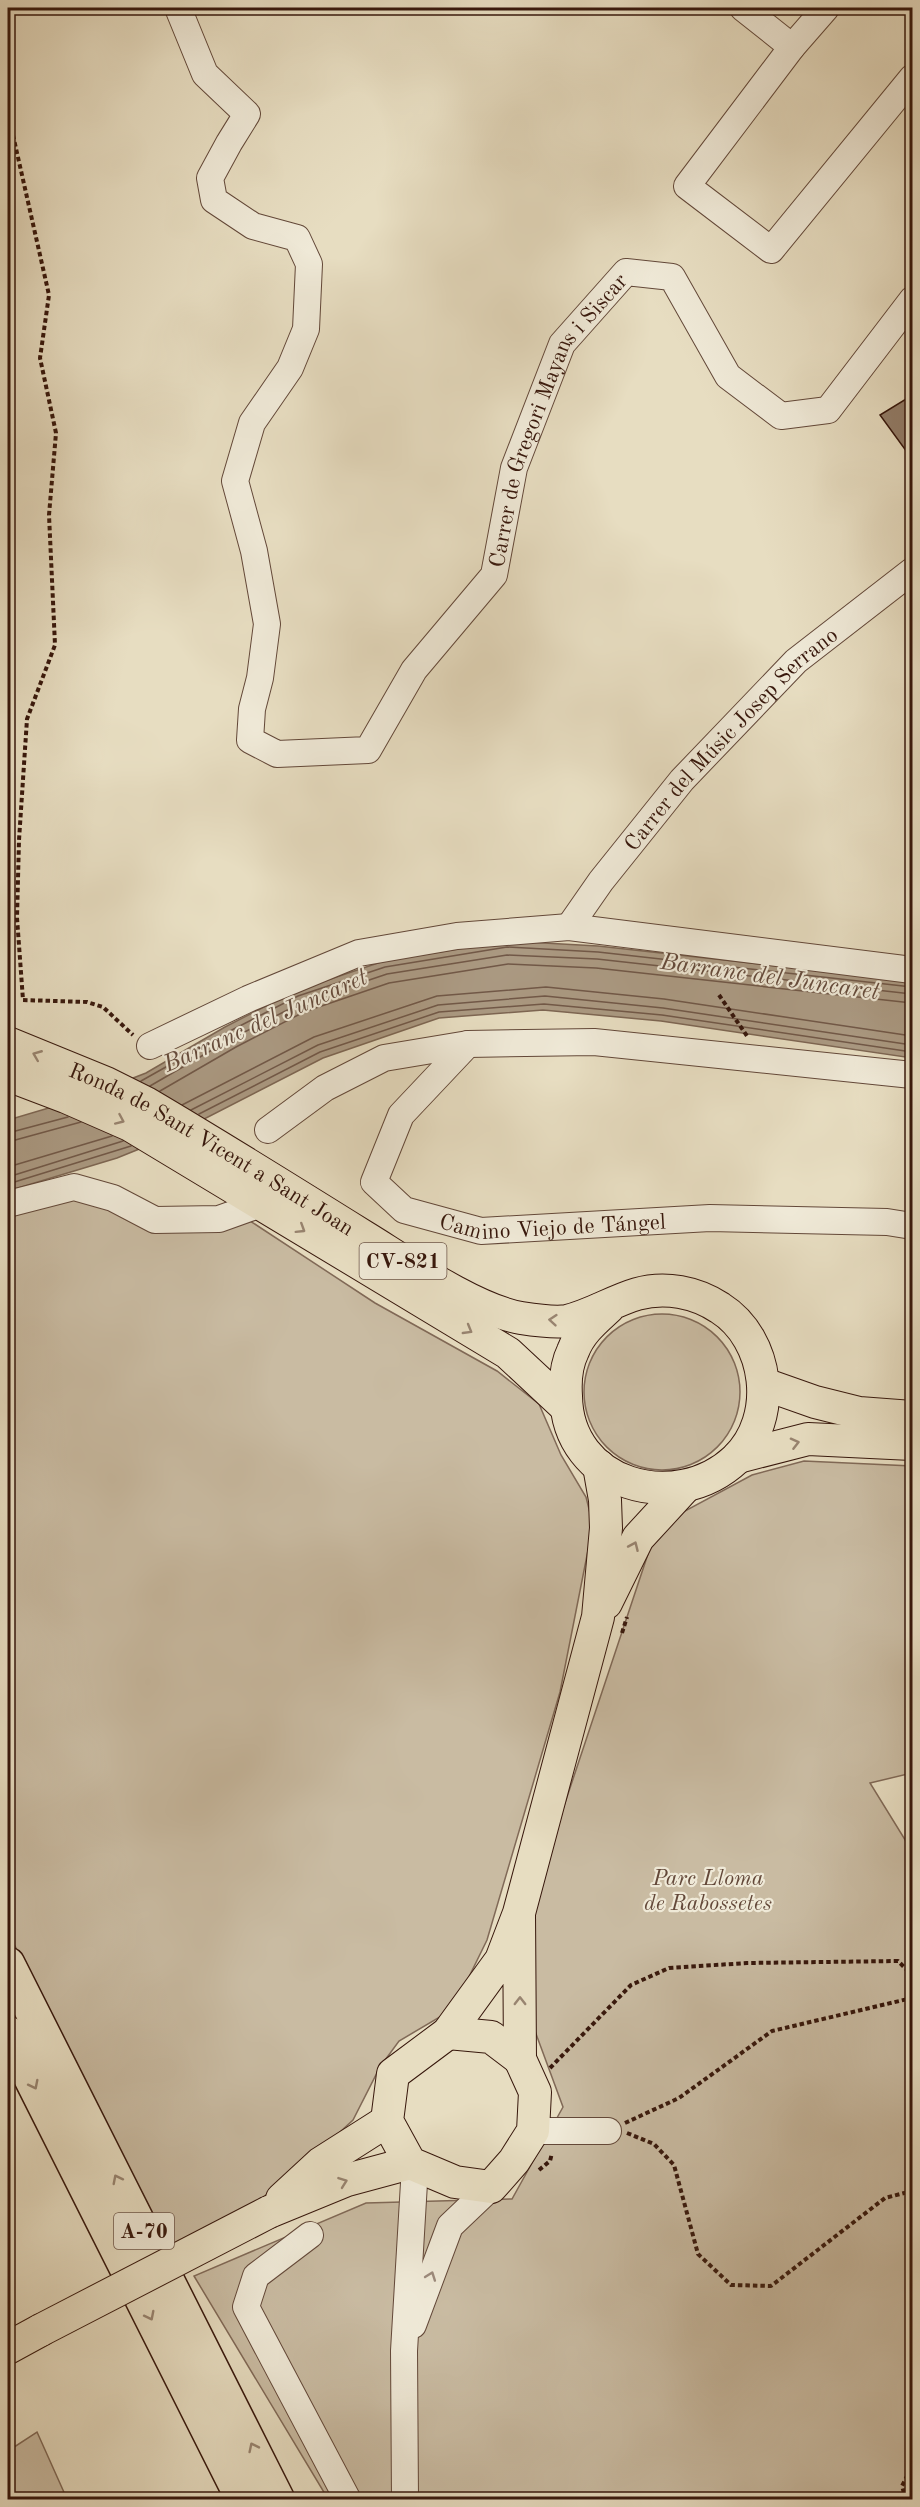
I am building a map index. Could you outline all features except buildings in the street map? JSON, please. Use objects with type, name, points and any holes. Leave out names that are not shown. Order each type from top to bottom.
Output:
[{"type":"highway","name":"A-70","points":[[8,1964],[279,2499]]},
{"type":"highway","name":"A-70","points":[[8,2033],[243,2499]]},
{"type":"main road","name":"Ronda de Sant Vicent a Sant Joan","points":[[8,1043],[106,1083],[146,1103],[261,1204],[508,1353],[566,1407]]},
{"type":"main road","name":"Ronda de Sant Vicent a Sant Joan","points":[[8,1075],[66,1096],[130,1125],[205,1154],[485,1306],[519,1317],[564,1321],[609,1307],[637,1294],[666,1290],[695,1295],[722,1308],[743,1329],[758,1355],[764,1384],[762,1411],[753,1436],[738,1457],[713,1477],[684,1488],[654,1489],[625,1482],[599,1466],[584,1449],[572,1429],[566,1407],[565,1377],[573,1350],[588,1326],[609,1307]]},
{"type":"main road","points":[[764,1384],[815,1402],[859,1413],[912,1417]]},
{"type":"main road","name":"Ronda de Sant Vicent a Sant Joan","points":[[738,1457],[808,1440],[912,1444]]},
{"type":"main road","name":"CV-821","points":[[387,2121],[393,2074],[448,2033],[501,1960],[519,1913],[598,1617],[606,1528],[605,1500],[599,1466]]},
{"type":"main road","name":"CV-821","points":[[598,1617],[638,1538],[684,1488]]},
{"type":"main road","name":"CV-821","points":[[491,2187],[514,2161],[533,2131],[535,2092],[520,2059],[519,1913]]},
{"type":"main road","name":"CV-821","points":[[448,2033],[491,2037],[520,2059]]},
{"type":"main road","points":[[269,2212],[321,2163],[387,2121],[412,2164]]},
{"type":"main road","points":[[8,2348],[269,2212],[347,2180],[412,2164],[455,2182],[491,2187]]},
{"type":"street","name":"Carrer de Gregori Mayans i Siscar","points":[[178,8],[205,74],[247,114],[210,178],[214,200],[253,226],[297,238],[309,264],[306,328],[290,368],[252,423],[235,481],[254,550],[267,624],[260,678],[252,709],[250,740],[277,754],[368,750],[414,670],[494,575],[514,468],[562,344],[626,272],[672,277],[728,376],[781,416],[828,410],[912,300]]},
{"type":"street","points":[[743,8],[792,47]]},
{"type":"street","points":[[826,8],[792,47],[687,186],[771,250],[912,78]]},
{"type":"street","name":"Carrer del Músic Josep Serrano","points":[[569,927],[601,881],[682,780],[796,661],[912,571]]},
{"type":"street","points":[[141,1045],[359,953],[457,936],[569,927],[912,970]]},
{"type":"street","points":[[268,1130],[326,1088],[384,1058],[468,1044],[594,1042],[912,1075]]},
{"type":"street","name":"Camino Viejo de Tángel","points":[[468,1044],[401,1115],[374,1182],[404,1210],[481,1231],[710,1218],[887,1222],[912,1226]]},
{"type":"street","points":[[8,1204],[74,1186],[113,1198],[155,1220],[219,1219],[261,1204]]},
{"type":"street","points":[[533,2131],[608,2131]]},
{"type":"street","points":[[405,2499],[404,2351],[412,2164]]},
{"type":"street","points":[[404,2351],[450,2226],[491,2187]]},
{"type":"street","points":[[310,2235],[256,2276],[246,2307],[348,2499]]},
{"type":"path","points":[[8,113],[49,296],[40,358],[56,433],[50,515],[56,645],[27,719],[19,840],[17,918],[23,1000],[87,1002],[103,1007],[141,1045]]},
{"type":"path","points":[[549,2070],[631,1985],[669,1968],[747,1963],[898,1961],[912,1975]]},
{"type":"path","points":[[608,2131],[679,2098],[772,2031],[912,1998]]},
{"type":"path","points":[[608,2131],[633,2133],[654,2144],[674,2165],[698,2254],[731,2285],[771,2286],[885,2198],[912,2191]]},
{"type":"path","points":[[906,2499],[902,2486],[912,2466]]},
{"type":"green space","points":[[74,1187],[155,1220],[238,1213],[375,1303],[497,1371],[539,1404],[561,1455],[586,1497],[593,1525],[560,1692],[487,1940],[461,1993],[445,2014],[399,2041],[380,2067],[353,2120],[314,2156],[261,2199],[168,2253],[8,1932],[8,1204]]},
{"type":"green space","points":[[662,1314],[677,1315],[692,1320],[717,1337],[734,1362],[739,1377],[739,1407],[734,1422],[717,1447],[692,1464],[677,1469],[662,1470],[647,1469],[632,1464],[607,1447],[590,1422],[585,1407],[584,1392],[585,1377],[590,1362],[607,1337],[632,1320],[647,1315]]},
{"type":"green space","name":"Parc Lloma de Rabossetes","points":[[804,1461],[912,1466],[912,1773],[870,1783],[912,1851],[912,2499],[328,2499],[194,2276],[366,2203],[512,2199],[563,2107],[532,2023],[533,1920],[563,1809],[652,1542],[683,1512],[752,1475]]},
{"type":"green space","points":[[37,2432],[67,2499],[8,2499],[8,2451]]},
{"type":"water","name":"Barranc del Juncaret","points":[[507,941],[598,946],[912,981],[912,1058],[661,1021],[543,1010],[439,1018],[323,1058],[169,1137],[117,1158],[8,1191],[8,1120],[79,1099],[146,1073],[225,1027],[295,991],[384,961]]}]
